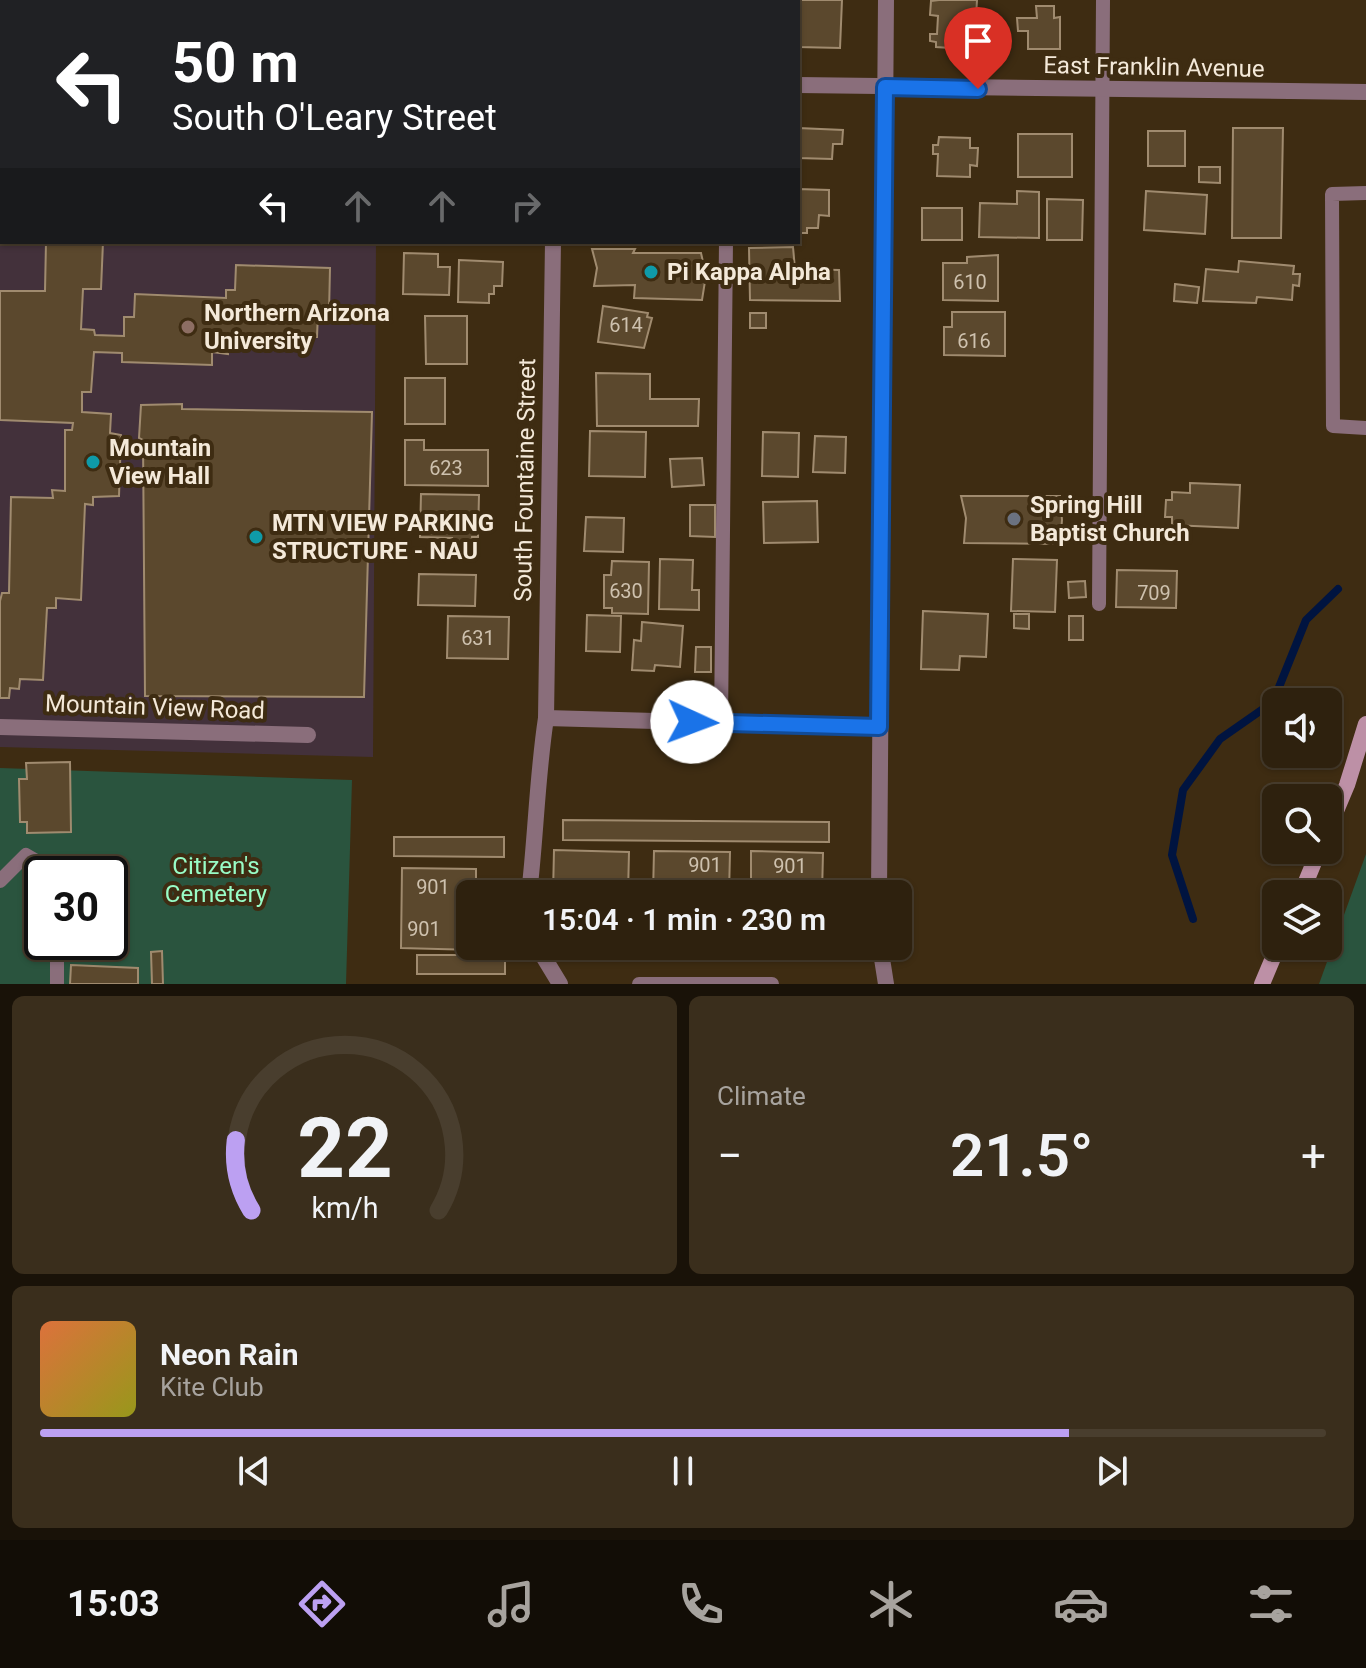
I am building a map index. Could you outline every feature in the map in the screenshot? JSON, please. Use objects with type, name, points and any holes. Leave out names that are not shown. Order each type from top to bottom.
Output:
[{"type":"main road","points":[[1342,797],[1366,724]]},
{"type":"main road","points":[[1262,984],[1272,960]]},
{"type":"street","points":[[879,880],[886,0]]},
{"type":"street","name":"East Franklin Avenue","points":[[800,85],[1366,92]]},
{"type":"street","name":"South Fountaine Street","points":[[530,880],[538,770],[546,718],[553,244]]},
{"type":"street","points":[[546,718],[879,727]]},
{"type":"street","name":"Mountain View Road","points":[[0,727],[308,735]]},
{"type":"street","points":[[545,960],[560,984]]},
{"type":"street","points":[[882,960],[886,984]]},
{"type":"lane","points":[[1099,604],[1103,0]]},
{"type":"lane","points":[[1366,193],[1332,194],[1333,426],[1366,428]]},
{"type":"lane","points":[[721,723],[726,244]]},
{"type":"lane","points":[[0,881],[24,857]]},
{"type":"lane","points":[[57,960],[57,984]]},
{"type":"lane","points":[[639,984],[772,984]]},
{"type":"shaded area","name":"Northern Arizona University","points":[[0,244],[376,244],[373,757],[0,747]]},
{"type":"green space","name":"Citizen's Cemetery","points":[[0,768],[352,780],[346,984],[0,984]]},
{"type":"green space","points":[[1366,854],[1366,984],[1319,984],[1328,960],[1342,960],[1342,920]]},
{"type":"building","points":[[800,0],[842,0],[840,48],[800,47]]},
{"type":"building","points":[[977,0],[975,34],[965,34],[965,49],[936,47],[936,42],[930,41],[930,34],[937,34],[938,16],[930,15],[931,1]]},
{"type":"building","points":[[1036,6],[1054,6],[1054,18],[1060,17],[1060,49],[1028,49],[1028,31],[1018,31],[1017,18],[1037,18]]},
{"type":"building","points":[[800,128],[843,130],[842,144],[833,144],[832,159],[800,158]]},
{"type":"building","points":[[1233,128],[1283,128],[1281,238],[1232,238]]},
{"type":"building","points":[[1148,131],[1185,131],[1185,166],[1148,166]]},
{"type":"building","points":[[1018,134],[1072,134],[1072,177],[1018,177]]},
{"type":"building","points":[[939,137],[970,138],[970,148],[978,148],[977,166],[970,165],[970,177],[937,176],[938,154],[933,154],[933,145],[938,145]]},
{"type":"building","points":[[1199,167],[1220,167],[1220,183],[1199,182]]},
{"type":"building","points":[[800,189],[829,190],[829,216],[819,215],[818,228],[807,228],[807,233],[800,233]]},
{"type":"building","points":[[1017,191],[1039,192],[1039,238],[979,237],[980,203],[1017,204]]},
{"type":"building","points":[[1146,191],[1207,195],[1205,234],[1144,230]]},
{"type":"building","points":[[1047,199],[1083,200],[1082,240],[1047,240]]},
{"type":"building","points":[[922,208],[962,208],[962,240],[922,240]]},
{"type":"building","name":"Mountain View Hall","points":[[46,244],[103,244],[101,289],[83,289],[81,329],[94,330],[95,335],[124,336],[124,317],[134,317],[135,294],[226,298],[226,290],[235,290],[236,265],[330,268],[329,313],[318,313],[317,337],[237,335],[237,344],[227,343],[228,354],[212,352],[212,365],[122,362],[122,353],[94,352],[91,392],[82,392],[82,412],[111,414],[110,433],[121,435],[119,496],[93,497],[93,505],[85,504],[81,600],[56,598],[56,608],[47,608],[43,680],[20,679],[19,689],[10,688],[9,698],[0,698],[0,601],[2,593],[9,593],[11,497],[53,498],[52,490],[65,491],[65,430],[72,430],[73,423],[0,420],[0,291],[45,291]]},
{"type":"building","points":[[793,247],[795,269],[839,270],[840,301],[750,300],[749,248]]},
{"type":"building","name":"Pi Kappa Alpha","points":[[592,249],[635,249],[633,253],[701,253],[706,275],[702,300],[634,298],[635,285],[594,286],[597,268]]},
{"type":"building","points":[[404,253],[438,254],[438,267],[450,267],[449,295],[403,294]]},
{"type":"building","points":[[998,255],[998,301],[943,300],[943,263],[967,263],[967,257]]},
{"type":"building","points":[[459,260],[503,262],[502,286],[494,286],[494,294],[489,294],[489,303],[458,302]]},
{"type":"building","points":[[1239,261],[1294,266],[1293,274],[1300,274],[1299,286],[1293,285],[1292,300],[1257,297],[1256,303],[1203,301],[1206,269],[1238,272]]},
{"type":"building","points":[[1175,284],[1199,287],[1197,303],[1174,301]]},
{"type":"building","points":[[603,306],[648,313],[647,317],[652,318],[644,348],[598,342]]},
{"type":"building","points":[[952,312],[1005,312],[1005,356],[944,355],[944,327],[952,327]]},
{"type":"building","points":[[750,313],[766,313],[766,328],[750,328]]},
{"type":"building","points":[[425,316],[467,316],[467,364],[426,364]]},
{"type":"building","points":[[596,373],[650,374],[650,399],[699,399],[698,426],[597,426]]},
{"type":"building","points":[[405,378],[445,378],[445,424],[405,424]]},
{"type":"building","name":"MTN VIEW PARKING STRUCTURE - NAU","points":[[182,404],[182,409],[372,412],[364,697],[145,696],[143,440],[139,438],[141,405]]},
{"type":"building","points":[[590,431],[646,432],[645,477],[589,476]]},
{"type":"building","points":[[763,432],[799,433],[798,477],[762,476]]},
{"type":"building","points":[[815,436],[846,437],[845,473],[813,472]]},
{"type":"building","points":[[405,440],[424,440],[424,450],[488,450],[488,486],[405,485]]},
{"type":"building","points":[[702,458],[704,485],[672,487],[670,459]]},
{"type":"building","points":[[1190,483],[1240,485],[1238,528],[1172,525],[1172,517],[1165,517],[1166,500],[1172,500],[1172,492],[1190,493]]},
{"type":"building","points":[[421,494],[479,495],[478,537],[472,537],[471,546],[451,546],[452,538],[420,537]]},
{"type":"building","name":"Spring Hill Baptist Church","points":[[961,496],[1060,496],[1060,544],[964,543],[966,518]]},
{"type":"building","points":[[817,501],[818,542],[764,543],[763,502]]},
{"type":"building","points":[[690,505],[715,505],[715,537],[690,536]]},
{"type":"building","points":[[586,517],[624,518],[623,552],[584,551]]},
{"type":"building","points":[[660,559],[693,560],[692,590],[699,590],[699,610],[659,609]]},
{"type":"building","points":[[1013,559],[1057,560],[1055,612],[1011,611]]},
{"type":"building","points":[[612,561],[649,562],[648,614],[612,613],[612,608],[604,608],[604,575],[611,575]]},
{"type":"building","points":[[1117,570],[1177,571],[1176,608],[1116,607]]},
{"type":"building","points":[[419,574],[476,575],[475,606],[418,605]]},
{"type":"building","points":[[1085,581],[1086,597],[1069,598],[1068,582]]},
{"type":"building","points":[[923,611],[988,614],[986,657],[960,656],[959,670],[921,669]]},
{"type":"building","points":[[1014,614],[1029,614],[1029,629],[1014,628]]},
{"type":"building","points":[[587,615],[621,616],[620,652],[586,651]]},
{"type":"building","points":[[448,616],[509,617],[508,659],[447,658]]},
{"type":"building","points":[[1069,616],[1083,616],[1083,640],[1069,640]]},
{"type":"building","points":[[642,622],[683,626],[680,667],[655,665],[654,671],[632,670],[634,640],[641,641]]},
{"type":"building","points":[[696,647],[711,647],[711,672],[695,672]]},
{"type":"building","points":[[70,762],[71,832],[27,833],[27,822],[20,822],[19,779],[27,779],[26,763]]},
{"type":"building","points":[[563,820],[829,822],[829,842],[563,840]]},
{"type":"building","points":[[394,837],[504,837],[504,857],[394,856]]},
{"type":"building","points":[[554,850],[629,852],[628,880],[553,880]]},
{"type":"building","points":[[654,851],[730,852],[729,880],[653,880]]},
{"type":"building","points":[[751,851],[823,853],[822,880],[751,880]]},
{"type":"building","points":[[402,868],[476,869],[476,880],[456,880],[456,949],[401,948]]},
{"type":"building","points":[[162,951],[163,984],[152,984],[151,952]]},
{"type":"building","points":[[417,955],[456,955],[456,960],[505,960],[505,974],[417,974]]},
{"type":"building","points":[[71,965],[138,968],[138,984],[70,984]]},
{"type":"waterway","points":[[1193,919],[1172,855],[1183,790],[1220,739],[1273,702],[1306,620],[1338,589]]},
{"type":"place","name":"Pi Kappa Alpha","points":[[651,272]]},
{"type":"place","name":"Northern Arizona University","points":[[188,327]]},
{"type":"place","name":"Mountain View Hall","points":[[93,462]]},
{"type":"place","name":"Spring Hill Baptist Church","points":[[1014,519]]},
{"type":"place","name":"MTN VIEW PARKING STRUCTURE - NAU","points":[[256,537]]},
{"type":"route","points":[[692,722],[879,727],[885,87],[978,89]]}]
